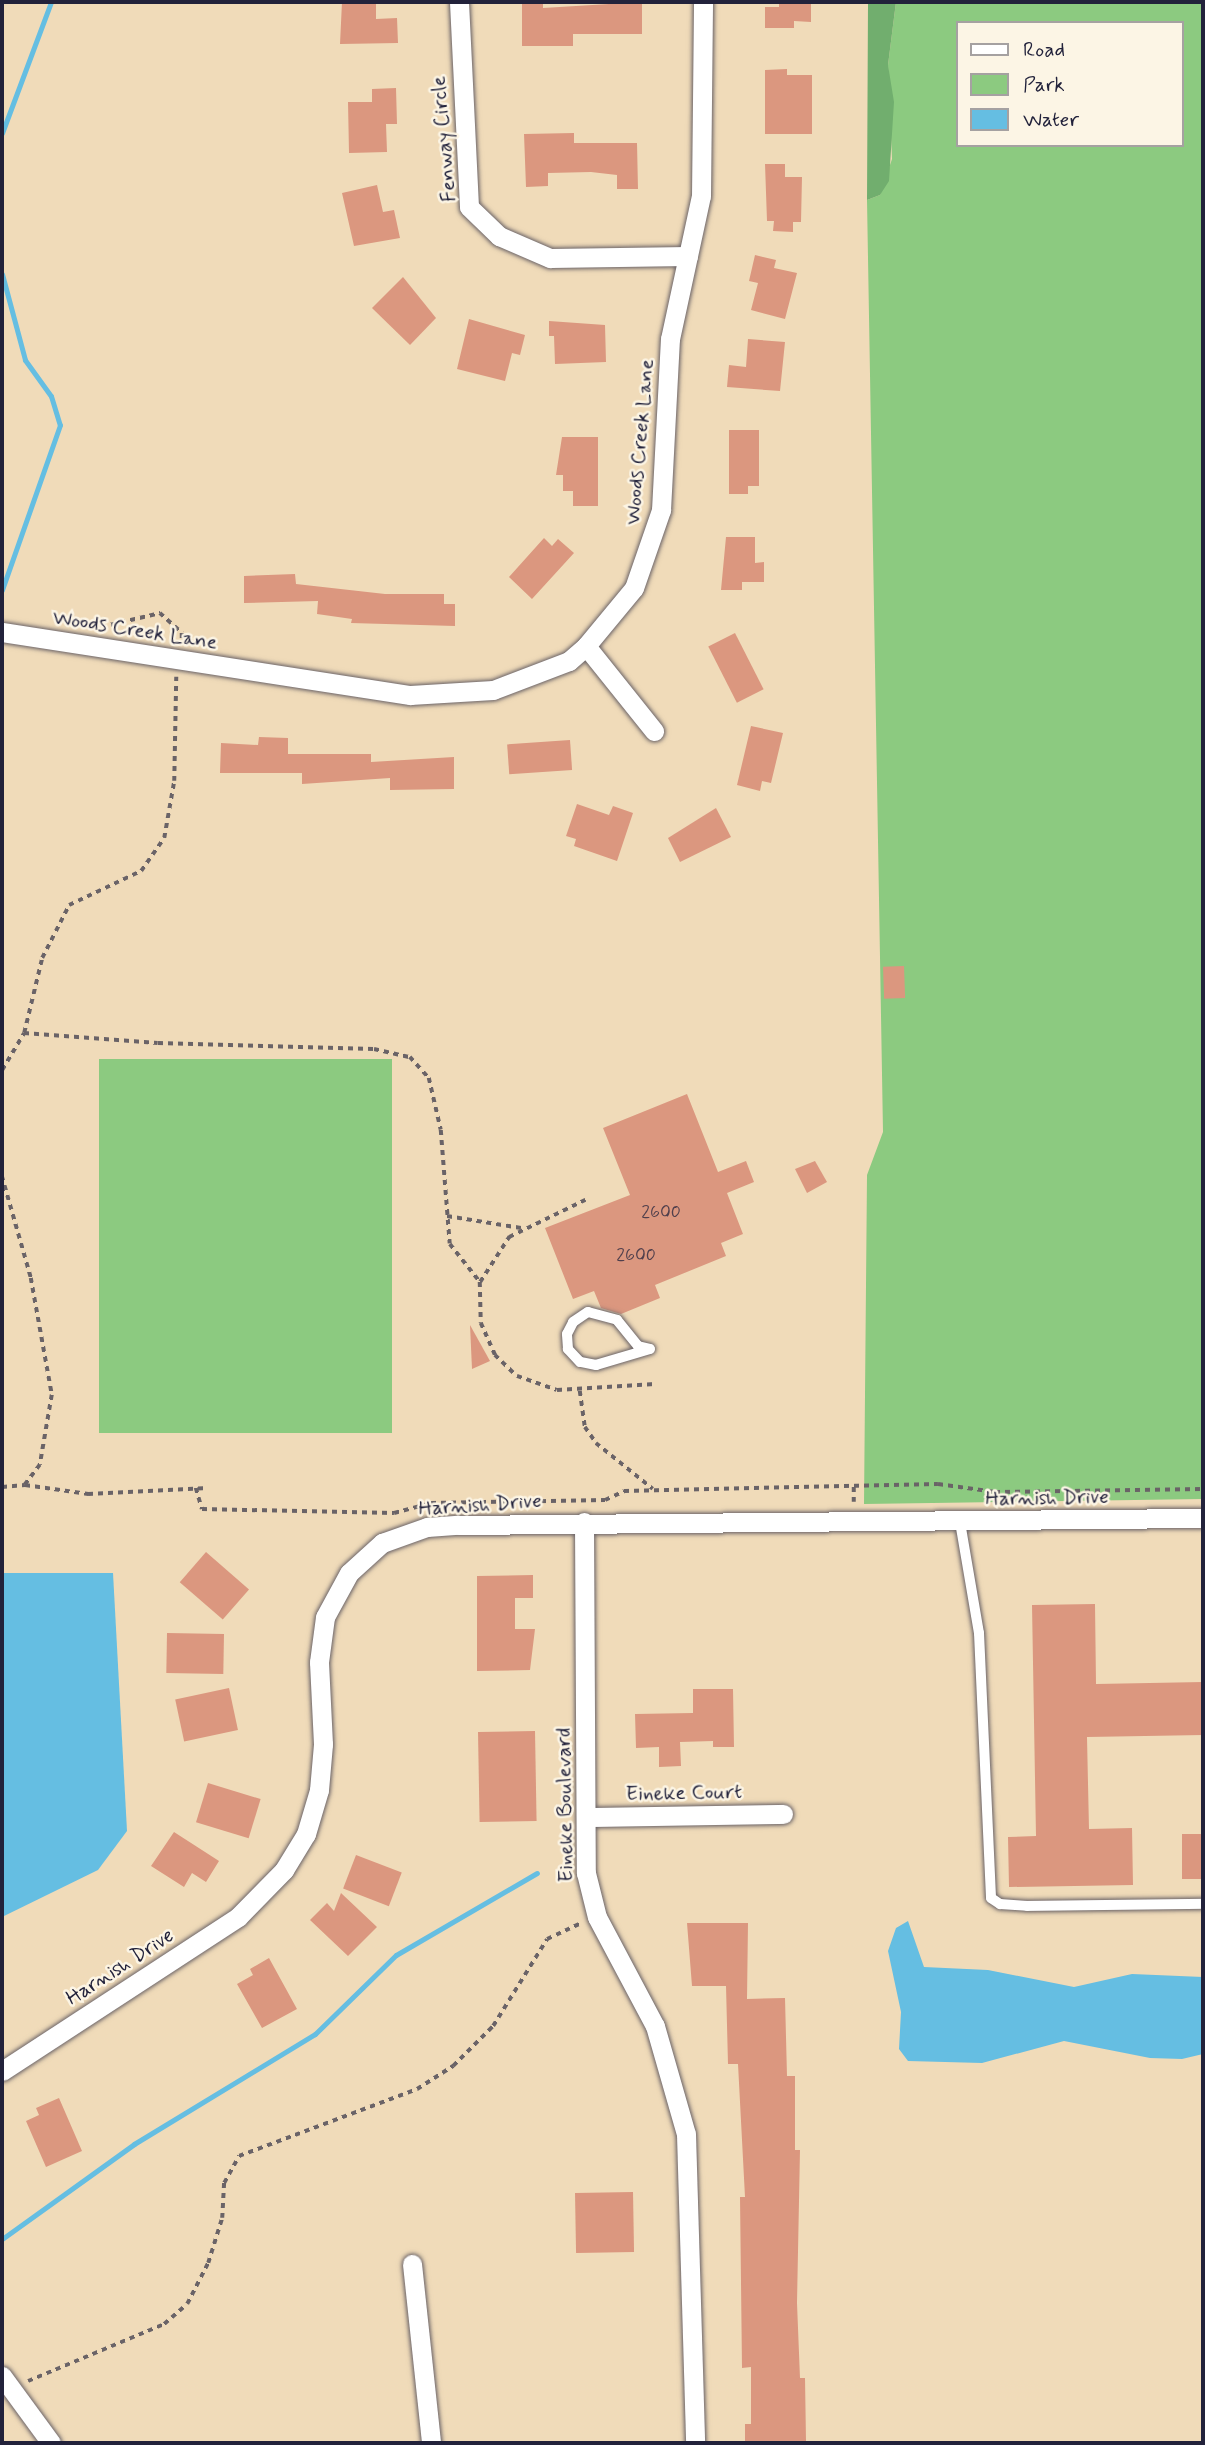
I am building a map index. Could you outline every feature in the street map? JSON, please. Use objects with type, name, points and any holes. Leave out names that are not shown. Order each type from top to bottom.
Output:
[{"type":"street","name":"Fenway Circle","points":[[459,2],[469,207],[499,236],[550,258],[688,256]]},
{"type":"street","name":"Woods Creek Lane","points":[[2,632],[356,689],[455,695],[523,680],[569,661],[586,646],[634,588],[654,539],[664,480],[670,339],[701,196],[703,2]]},
{"type":"street","points":[[586,646],[654,731]]},
{"type":"street","name":"Harnish Drive","points":[[2,2071],[238,1917],[284,1870],[306,1834],[319,1790],[323,1744],[319,1662],[325,1617],[336,1591],[364,1556],[382,1543],[427,1527],[584,1522],[960,1522],[1203,1518]]},
{"type":"street","name":"Eineke Boulevard","points":[[584,1522],[586,1873],[597,1917],[647,2005],[667,2057],[687,2134],[695,2443]]},
{"type":"street","name":"Eineke Court","points":[[586,1817],[783,1814]]},
{"type":"street","points":[[412,2264],[431,2443]]},
{"type":"street","points":[[8,2384],[51,2443]]},
{"type":"lane","points":[[596,1312],[617,1320],[638,1346],[650,1349],[588,1365],[574,1356],[566,1334],[578,1316],[596,1312]]},
{"type":"lane","points":[[960,1522],[979,1633],[991,1898],[1000,1904],[1027,1906],[1203,1904]]},
{"type":"path","points":[[2,1070],[24,1033],[42,958],[69,905],[80,896],[141,872],[164,838],[174,781],[173,695],[181,660],[182,633],[160,613],[94,626]]},
{"type":"path","points":[[24,1033],[158,1043],[374,1049],[410,1058],[429,1077],[447,1216],[455,1255],[480,1282]]},
{"type":"path","points":[[2,1176],[31,1278],[52,1395],[40,1465],[26,1485]]},
{"type":"path","points":[[585,1200],[522,1228],[489,1262],[480,1282],[481,1323],[495,1355],[531,1383],[579,1391],[654,1384]]},
{"type":"path","points":[[447,1216],[522,1228]]},
{"type":"path","points":[[579,1391],[585,1427],[596,1443],[654,1490]]},
{"type":"path","points":[[196,1488],[202,1508],[394,1513],[431,1503],[605,1500],[624,1491],[654,1490],[938,1484],[995,1492],[1203,1489]]},
{"type":"path","points":[[2,1488],[26,1485],[88,1494],[208,1488]]},
{"type":"path","points":[[8,2384],[109,2344],[140,2338],[164,2324],[187,2304],[208,2263],[222,2218],[224,2183],[239,2155],[343,2120],[426,2083],[474,2048],[493,2026],[547,1939],[597,1917]]},
{"type":"green space","points":[[868,2],[896,2],[888,65],[894,102],[889,181],[880,195],[867,200]]},
{"type":"green space","points":[[896,2],[1203,2],[1203,1499],[864,1504],[867,1175],[883,1132],[867,200],[880,195],[892,159],[888,65]]},
{"type":"green space","points":[[99,1059],[392,1059],[392,1433],[99,1433]]},
{"type":"water","points":[[2,1573],[113,1573],[127,1831],[98,1870],[2,1917]]},
{"type":"water","points":[[908,1921],[924,1967],[988,1970],[1074,1987],[1132,1974],[1203,1977],[1203,2054],[1182,2059],[1150,2058],[1064,2041],[982,2063],[908,2061],[899,2049],[901,2012],[888,1951],[896,1928]]},
{"type":"building","points":[[342,2],[376,2],[376,19],[397,18],[398,43],[340,44]]},
{"type":"building","points":[[522,2],[543,2],[543,8],[642,2],[642,34],[573,34],[573,46],[522,46]]},
{"type":"building","points":[[779,2],[811,2],[811,22],[794,21],[794,28],[765,28],[765,7],[779,7]]},
{"type":"building","points":[[787,69],[787,75],[812,75],[812,134],[765,134],[765,70]]},
{"type":"building","points":[[396,88],[397,124],[386,124],[387,152],[349,153],[348,102],[372,102],[372,89]]},
{"type":"building","points":[[574,133],[574,143],[637,143],[638,189],[617,189],[617,175],[591,172],[548,173],[548,186],[526,187],[524,134]]},
{"type":"building","points":[[765,164],[785,164],[785,177],[802,177],[801,222],[793,222],[793,232],[773,231],[774,221],[767,221]]},
{"type":"building","points":[[377,185],[383,212],[394,210],[400,238],[354,246],[342,193]]},
{"type":"building","points":[[755,255],[776,260],[774,268],[797,273],[785,319],[751,310],[758,283],[749,281]]},
{"type":"building","points":[[403,277],[436,318],[410,345],[372,308]]},
{"type":"building","points":[[469,319],[525,335],[520,355],[512,353],[505,381],[457,369]]},
{"type":"building","points":[[549,321],[605,325],[606,362],[555,364],[554,336],[549,336]]},
{"type":"building","points":[[748,339],[785,342],[780,391],[727,387],[729,365],[746,367]]},
{"type":"building","points":[[729,430],[759,430],[759,486],[748,486],[748,494],[729,494]]},
{"type":"building","points":[[562,437],[598,437],[598,506],[573,506],[573,491],[563,491],[563,475],[556,475]]},
{"type":"building","points":[[726,537],[755,537],[755,563],[764,562],[764,582],[742,582],[742,590],[721,590]]},
{"type":"building","points":[[544,538],[552,546],[558,539],[574,553],[532,599],[509,577]]},
{"type":"building","points":[[295,574],[296,584],[385,594],[444,594],[444,604],[455,604],[455,626],[351,623],[352,619],[317,614],[318,601],[244,603],[244,576]]},
{"type":"building","points":[[735,633],[764,689],[737,703],[708,647]]},
{"type":"building","points":[[751,726],[783,733],[771,783],[762,781],[760,791],[737,785]]},
{"type":"building","points":[[259,737],[288,738],[288,754],[371,754],[371,762],[454,757],[454,789],[390,790],[390,778],[302,784],[302,773],[220,773],[221,743],[258,745]]},
{"type":"building","points":[[570,740],[572,770],[509,774],[507,744]]},
{"type":"building","points":[[577,804],[609,815],[613,806],[633,813],[617,861],[574,846],[576,839],[566,836]]},
{"type":"building","points":[[716,808],[731,837],[680,862],[668,838]]},
{"type":"building","points":[[904,966],[905,998],[884,999],[883,967]]},
{"type":"building","points":[[687,1094],[718,1172],[746,1161],[754,1182],[727,1193],[743,1234],[721,1243],[726,1256],[655,1285],[660,1298],[621,1314],[601,1308],[594,1291],[573,1299],[545,1228],[630,1195],[603,1128]]},
{"type":"building","points":[[815,1161],[827,1182],[807,1193],[795,1169]]},
{"type":"building","points":[[470,1325],[490,1361],[472,1369]]},
{"type":"building","points":[[206,1552],[249,1589],[223,1620],[180,1582]]},
{"type":"building","points":[[533,1575],[533,1598],[515,1598],[515,1629],[535,1629],[530,1670],[477,1671],[477,1576]]},
{"type":"building","points":[[1095,1604],[1096,1684],[1203,1682],[1203,1735],[1087,1737],[1089,1829],[1132,1828],[1133,1885],[1009,1887],[1008,1837],[1036,1836],[1032,1605]]},
{"type":"building","points":[[167,1633],[224,1634],[223,1674],[166,1673]]},
{"type":"building","points":[[229,1688],[238,1730],[184,1741],[175,1699]]},
{"type":"building","points":[[693,1689],[733,1689],[734,1747],[713,1747],[713,1741],[680,1742],[681,1766],[659,1767],[659,1747],[636,1748],[635,1714],[693,1713]]},
{"type":"building","points":[[535,1731],[537,1821],[480,1822],[478,1732]]},
{"type":"building","points":[[208,1783],[261,1799],[249,1838],[196,1822]]},
{"type":"building","points":[[174,1832],[219,1861],[206,1882],[192,1873],[184,1887],[151,1866]]},
{"type":"building","points":[[1182,1834],[1203,1834],[1203,1879],[1182,1879]]},
{"type":"building","points":[[356,1855],[402,1873],[389,1906],[343,1889]]},
{"type":"building","points":[[341,1893],[377,1927],[348,1956],[310,1920],[327,1903],[334,1911]]},
{"type":"building","points":[[687,1923],[748,1923],[747,1999],[785,1998],[787,2076],[795,2076],[795,2150],[800,2150],[797,2303],[800,2378],[805,2378],[806,2441],[745,2441],[745,2424],[751,2424],[751,2367],[742,2368],[740,2197],[745,2197],[738,2064],[728,2064],[726,1986],[692,1986]]},
{"type":"building","points":[[269,1958],[297,2009],[262,2028],[237,1984],[253,1975],[250,1969]]},
{"type":"building","points":[[59,2098],[82,2151],[46,2167],[26,2121],[39,2115],[36,2108]]},
{"type":"building","points":[[633,2192],[634,2252],[576,2253],[575,2193]]},
{"type":"waterway","points":[[2,133],[51,2]]},
{"type":"waterway","points":[[2,274],[25,360],[51,396],[60,425],[2,590]]},
{"type":"waterway","points":[[2,2239],[134,2144],[315,2034],[396,1955],[537,1873]]}]
